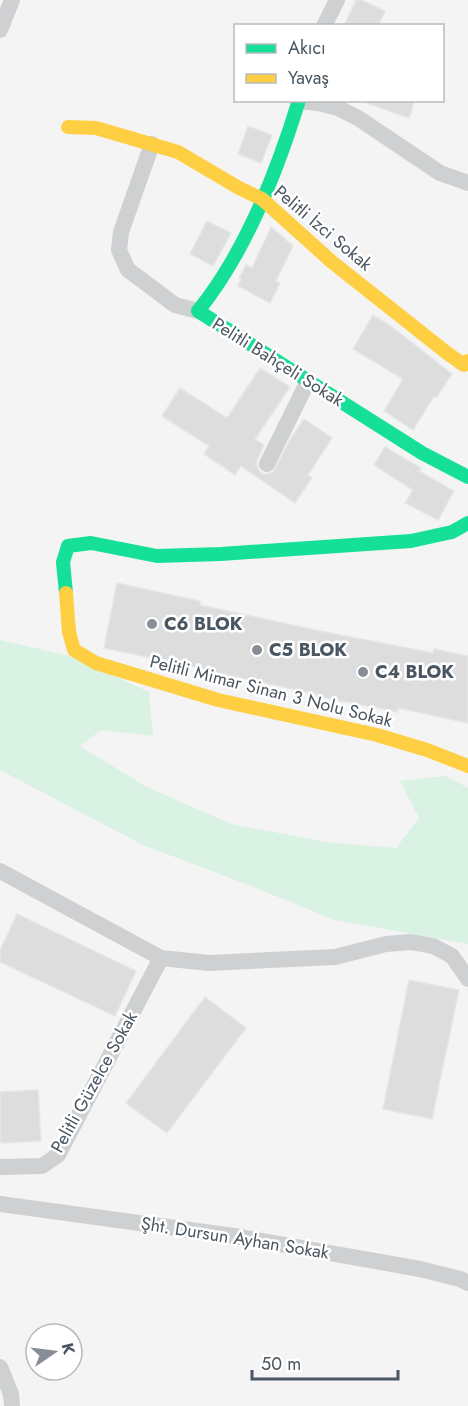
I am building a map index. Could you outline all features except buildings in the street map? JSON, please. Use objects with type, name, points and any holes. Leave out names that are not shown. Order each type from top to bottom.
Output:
[{"type":"street","points":[[0,30],[12,0]]},
{"type":"street","points":[[325,24],[337,0]]},
{"type":"street","name":"Pelitli Bahçeli Sokak","points":[[298,102],[287,138],[245,238],[213,294],[198,311],[422,453],[468,477]]},
{"type":"street","points":[[318,102],[338,108],[358,118],[440,173],[468,183]]},
{"type":"street","name":"Pelitli İzci Sokak","points":[[68,128],[96,128],[178,152],[262,199],[332,262],[447,354],[467,366]]},
{"type":"street","points":[[152,144],[124,221],[119,250],[128,270],[143,282],[175,305],[198,311]]},
{"type":"street","points":[[267,464],[308,381]]},
{"type":"street","name":"Pelitli Mimar Sinan 3 Nolu Sokak","points":[[468,523],[452,532],[411,541],[221,554],[157,556],[90,543],[68,546],[63,562],[69,632],[74,650],[96,663],[218,700],[377,735],[428,750],[468,766]]},
{"type":"street","points":[[0,872],[161,958],[209,963],[335,957],[386,944],[411,942],[433,946],[452,956],[468,979]]},
{"type":"street","name":"Pelitli Güzelce Sokak","points":[[0,1167],[42,1166],[58,1155],[161,958]]},
{"type":"street","name":"Şht. Dursun Ayhan Sokak","points":[[0,1204],[234,1236],[420,1269],[468,1283]]},
{"type":"street","points":[[0,1367],[11,1394],[12,1406]]},
{"type":"green space","points":[[0,640],[74,657],[149,692],[153,736],[101,730],[80,746],[145,786],[231,824],[326,842],[396,848],[419,818],[400,781],[446,776],[468,788],[468,944],[335,920],[143,845],[0,770]]},
{"type":"traffic: fast","points":[[298,102],[281,155],[258,210],[231,263],[198,311],[422,453],[468,477]]},
{"type":"traffic: fast","points":[[66,593],[63,562],[68,546],[91,543],[157,556],[221,554],[411,541],[452,532],[468,523]]},
{"type":"traffic: slow","points":[[68,127],[96,128],[178,152],[262,199],[332,262],[447,353],[464,365],[468,361]]},
{"type":"traffic: slow","points":[[66,593],[69,632],[74,650],[96,663],[218,700],[377,735],[427,750],[468,766]]},
{"type":"place","name":"C6 BLOK","points":[[152,624]]},
{"type":"place","name":"C5 BLOK","points":[[257,650]]},
{"type":"place","name":"C4 BLOK","points":[[363,672]]}]
